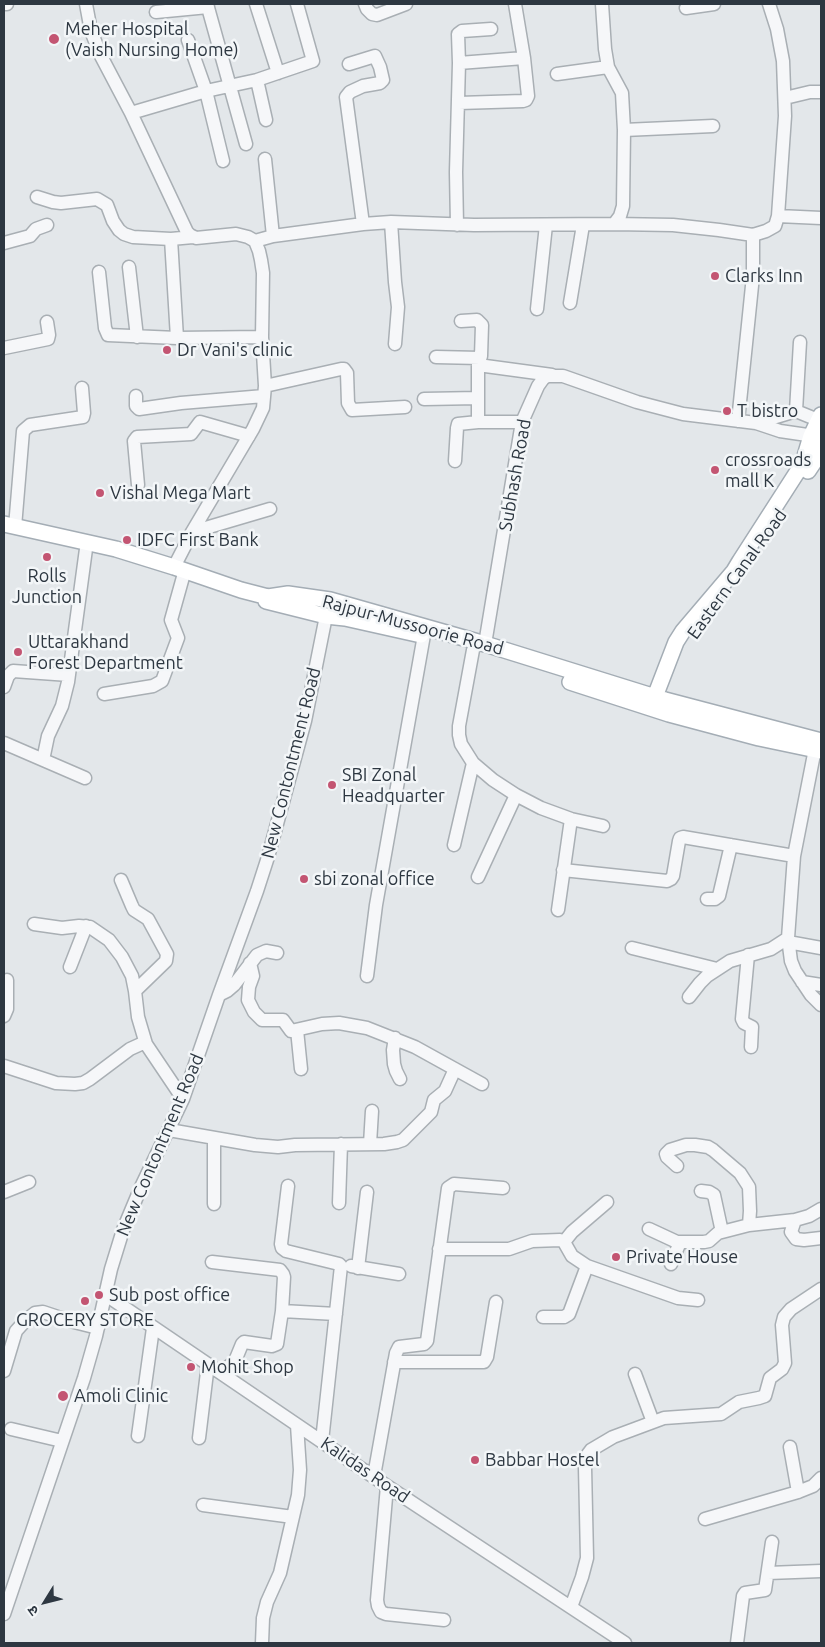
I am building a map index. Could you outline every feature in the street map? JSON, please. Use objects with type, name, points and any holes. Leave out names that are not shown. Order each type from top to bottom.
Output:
[{"type":"main road","name":"Eastern Canal Road","points":[[658,704],[676,642],[683,631],[734,571],[818,438],[820,419]]},
{"type":"main road","name":"Rajpur-Mussoorie Road","points":[[8,528],[268,597],[288,594],[330,611],[424,636],[479,647]]},
{"type":"main road","name":"Rajpur-Mussoorie Road","points":[[8,528],[116,549],[179,572]]},
{"type":"main road","name":"Rajpur-Mussoorie Road","points":[[330,611],[479,647],[658,704],[819,747]]},
{"type":"street","points":[[86,4],[91,31],[101,56],[131,113],[187,232],[193,237]]},
{"type":"street","points":[[256,4],[278,73]]},
{"type":"street","points":[[131,113],[206,91],[257,80],[313,61],[297,4]]},
{"type":"street","points":[[365,4],[372,14],[377,15],[406,4]]},
{"type":"street","points":[[459,103],[526,100],[528,96],[524,58],[515,4]]},
{"type":"street","points":[[602,4],[608,67],[622,93],[624,130],[623,206],[620,216],[614,224]]},
{"type":"street","points":[[686,8],[714,4]]},
{"type":"street","points":[[37,197],[61,203],[98,199],[107,206],[113,222],[119,230],[124,234],[141,238],[171,239],[236,234],[255,241],[273,236],[391,222],[457,225],[614,224],[673,226],[753,235],[775,226],[778,216],[785,98],[783,61],[777,29],[768,4]]},
{"type":"street","points":[[156,12],[207,5],[246,144]]},
{"type":"street","points":[[457,225],[458,34],[460,32],[491,29]]},
{"type":"street","points":[[188,40],[206,91],[223,161]]},
{"type":"street","points":[[349,64],[375,56],[383,80],[380,83],[363,86],[350,92],[346,97],[363,224]]},
{"type":"street","points":[[459,63],[524,58]]},
{"type":"street","points":[[557,74],[608,67]]},
{"type":"street","points":[[257,80],[266,120]]},
{"type":"street","points":[[785,98],[810,92],[821,92]]},
{"type":"street","points":[[624,130],[713,126]]},
{"type":"street","points":[[265,159],[273,236]]},
{"type":"street","points":[[778,216],[821,218]]},
{"type":"street","points":[[391,222],[398,307],[395,344]]},
{"type":"street","points":[[537,309],[546,225]]},
{"type":"street","points":[[570,303],[583,225]]},
{"type":"street","points":[[4,243],[30,236],[36,229],[47,226]]},
{"type":"street","points":[[738,421],[750,315],[753,235]]},
{"type":"street","points":[[171,239],[177,338]]},
{"type":"street","points":[[104,694],[153,686],[162,681],[178,638],[171,621],[179,572],[192,532],[249,436],[262,408],[265,391],[262,337],[263,273],[259,250],[255,241]]},
{"type":"street","points":[[129,267],[137,337]]},
{"type":"street","points":[[99,272],[106,332],[108,335],[177,338],[262,337]]},
{"type":"street","points":[[461,321],[477,320],[482,325],[479,361],[478,422]]},
{"type":"street","points":[[4,348],[48,339],[47,322]]},
{"type":"street","points":[[796,411],[800,342]]},
{"type":"street","points":[[436,358],[479,361],[556,375],[662,410],[756,423],[780,431],[818,438]]},
{"type":"street","points":[[136,396],[136,406],[139,409],[265,391],[344,369],[347,374],[348,403],[352,410],[405,407]]},
{"type":"street","name":"Subhash Road","points":[[556,375],[547,376],[541,382],[532,396],[522,422],[479,647],[459,726],[459,735],[461,744],[473,763],[493,780],[516,795],[541,808],[571,819],[603,826]]},
{"type":"street","points":[[8,528],[23,430],[30,425],[83,417],[82,388]]},
{"type":"street","points":[[424,399],[478,398]]},
{"type":"street","points":[[756,423],[796,411],[820,419]]},
{"type":"street","points":[[138,485],[134,441],[137,437],[191,434],[200,422],[249,436]]},
{"type":"street","points":[[455,461],[457,426],[462,423],[522,422]]},
{"type":"street","points":[[192,532],[270,509]]},
{"type":"street","points":[[43,760],[48,736],[62,706],[86,549]]},
{"type":"street","points":[[322,632],[333,623],[330,611]]},
{"type":"street","name":"New Contontment Road","points":[[4,1614],[8,1589],[84,1378],[106,1295],[107,1283],[123,1230],[131,1208],[183,1099],[219,995],[246,925],[268,857],[305,721],[322,632],[330,611]]},
{"type":"street","points":[[367,976],[376,905],[424,636]]},
{"type":"street","points":[[4,687],[8,676],[14,671],[68,675]]},
{"type":"street","points":[[4,743],[85,778]]},
{"type":"street","points":[[819,747],[794,856],[788,940],[791,960],[802,982],[821,1006]]},
{"type":"street","points":[[454,845],[473,763]]},
{"type":"street","points":[[478,877],[516,795]]},
{"type":"street","points":[[558,910],[571,819]]},
{"type":"street","points":[[563,870],[666,881],[673,876],[678,840],[680,838],[794,856]]},
{"type":"street","points":[[706,899],[715,899],[720,896],[732,845]]},
{"type":"street","points":[[121,880],[134,910],[148,919],[167,954],[166,961],[135,991]]},
{"type":"street","points":[[34,924],[62,928],[86,926],[97,931],[114,945],[132,976],[138,1017],[146,1044],[183,1099]]},
{"type":"street","points":[[70,967],[86,926]]},
{"type":"street","points":[[689,997],[700,983],[730,961],[771,949],[788,940],[821,948]]},
{"type":"street","points":[[632,948],[717,969]]},
{"type":"street","points":[[219,995],[234,985],[250,963],[262,952],[277,953]]},
{"type":"street","points":[[748,955],[742,1019],[744,1023],[752,1027],[751,1047]]},
{"type":"street","points":[[250,963],[253,976],[248,994],[250,1007],[262,1020],[280,1019],[290,1027],[301,1069]]},
{"type":"street","points":[[4,1016],[7,1009],[7,980]]},
{"type":"street","points":[[802,982],[821,985]]},
{"type":"street","points":[[290,1027],[346,1023],[367,1028],[415,1047],[482,1084]]},
{"type":"street","points":[[395,1038],[393,1050],[394,1064],[400,1079]]},
{"type":"street","points":[[4,1066],[56,1083],[83,1083],[130,1049],[146,1044]]},
{"type":"street","points":[[169,1130],[278,1147],[295,1145],[384,1144],[403,1140],[431,1112],[434,1100],[445,1091],[455,1069]]},
{"type":"street","points":[[370,1144],[372,1111]]},
{"type":"street","points":[[214,1138],[214,1204]]},
{"type":"street","points":[[339,1202],[341,1144]]},
{"type":"street","points":[[677,1166],[667,1158],[666,1154],[670,1150],[686,1145],[695,1145],[708,1147],[713,1150],[740,1173],[748,1187],[749,1225]]},
{"type":"street","points":[[4,1192],[29,1182]]},
{"type":"street","points":[[374,1476],[396,1352],[399,1348],[424,1344],[427,1341],[449,1186],[454,1184],[503,1188]]},
{"type":"street","points":[[288,1186],[282,1248],[286,1251],[341,1265],[399,1274]]},
{"type":"street","points":[[701,1191],[714,1195],[722,1232]]},
{"type":"street","points":[[358,1268],[367,1192]]},
{"type":"street","points":[[564,1242],[572,1232],[607,1202]]},
{"type":"street","points":[[649,1229],[680,1242],[704,1242],[709,1241],[716,1233],[749,1225],[795,1220],[809,1216],[821,1209]]},
{"type":"street","points":[[795,1220],[791,1232],[796,1239],[821,1238]]},
{"type":"street","points":[[439,1249],[505,1249],[532,1241],[554,1240],[564,1242],[572,1256],[587,1266],[678,1298],[698,1300]]},
{"type":"street","points":[[671,1264],[680,1242]]},
{"type":"street","points":[[212,1262],[282,1271],[284,1277],[282,1311],[277,1344],[272,1346],[244,1342],[236,1361],[221,1373]]},
{"type":"street","points":[[322,1440],[341,1265]]},
{"type":"street","points":[[543,1317],[564,1317],[569,1314],[587,1266]]},
{"type":"street","points":[[570,1607],[582,1577],[587,1558],[586,1468],[588,1454],[598,1445],[653,1422],[674,1416],[721,1414],[736,1403],[765,1396],[770,1378],[782,1370],[785,1363],[782,1324],[784,1317],[791,1309],[821,1289]]},
{"type":"street","name":"Kalidas Road","points":[[106,1295],[322,1440],[387,1486],[625,1643]]},
{"type":"street","points":[[394,1362],[484,1362],[487,1357],[496,1302]]},
{"type":"street","points":[[282,1311],[336,1314]]},
{"type":"street","points":[[4,1371],[10,1331],[30,1316],[43,1312],[98,1328]]},
{"type":"street","points":[[138,1436],[153,1328]]},
{"type":"street","points":[[199,1438],[208,1364]]},
{"type":"street","points":[[635,1374],[653,1422]]},
{"type":"street","points":[[262,1643],[263,1618],[267,1602],[280,1573],[300,1482],[298,1425]]},
{"type":"street","points":[[11,1429],[62,1441]]},
{"type":"street","points":[[790,1447],[798,1492]]},
{"type":"street","points":[[705,1520],[798,1492],[813,1486],[821,1478]]},
{"type":"street","points":[[387,1486],[376,1600],[378,1606],[381,1612],[386,1614],[444,1620]]},
{"type":"street","points":[[203,1505],[293,1517]]},
{"type":"street","points":[[737,1643],[743,1594],[765,1590],[772,1542]]},
{"type":"street","points":[[768,1573],[821,1571]]},
{"type":"place","name":"Meher Hospital (Vaish Nursing Home)","points":[[54,39]]},
{"type":"place","name":"Clarks Inn","points":[[715,276]]},
{"type":"place","name":"Dr Vani's clinic","points":[[167,350]]},
{"type":"place","name":"T bistro","points":[[727,411]]},
{"type":"place","name":"crossroads mall K","points":[[715,470]]},
{"type":"place","name":"Vishal Mega Mart","points":[[100,493]]},
{"type":"place","name":"IDFC First Bank","points":[[127,540]]},
{"type":"place","name":"Rolls Junction","points":[[47,557]]},
{"type":"place","name":"Uttarakhand Forest Department","points":[[18,652]]},
{"type":"place","name":"SBI Zonal Headquarter","points":[[332,785]]},
{"type":"place","name":"sbi zonal office","points":[[304,879]]},
{"type":"place","name":"Private House","points":[[616,1257]]},
{"type":"place","name":"Sub post office","points":[[99,1295]]},
{"type":"place","name":"GROCERY STORE","points":[[85,1301]]},
{"type":"place","name":"Mohit Shop","points":[[191,1367]]},
{"type":"place","name":"Amoli Clinic","points":[[63,1396]]},
{"type":"place","name":"Babbar Hostel","points":[[475,1460]]}]
